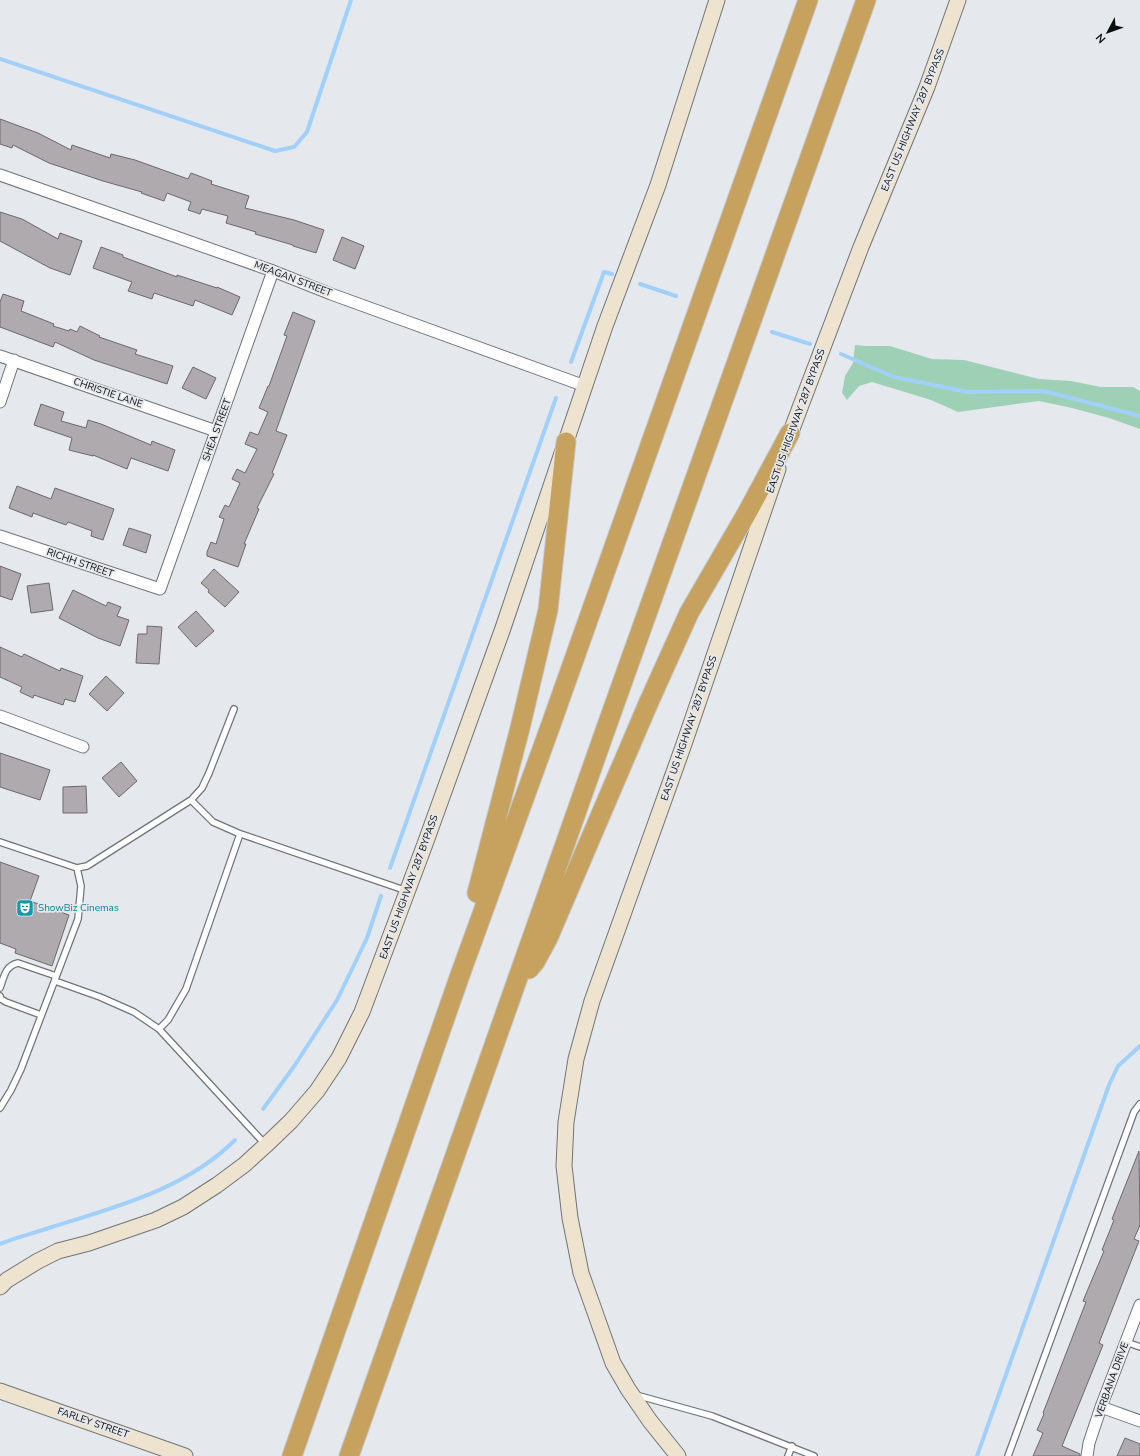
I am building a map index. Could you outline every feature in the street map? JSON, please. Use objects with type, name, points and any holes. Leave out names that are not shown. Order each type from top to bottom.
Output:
[{"type":"highway","points":[[292,1456],[460,975],[808,0]]},
{"type":"highway","points":[[349,1456],[866,0]]},
{"type":"highway","points":[[515,986],[535,962],[548,938],[648,704],[689,613],[790,433]]},
{"type":"highway","points":[[415,1104],[413,1087],[415,1076],[481,881],[548,610],[566,442]]},
{"type":"main road","name":"EAST US HIGHWAY 287 BYPASS","points":[[0,1287],[7,1280],[58,1251],[89,1243],[156,1220],[183,1207],[217,1185],[244,1165],[291,1121],[317,1091],[339,1058],[362,1012],[500,636],[605,326],[658,185],[718,0]]},
{"type":"main road","name":"EAST US HIGHWAY 287 BYPASS","points":[[678,1456],[650,1421],[612,1363],[581,1273],[570,1218],[564,1166],[566,1122],[576,1059],[592,1001],[687,737],[790,433],[861,247],[927,87],[958,0]]},
{"type":"main road","name":"FARLEY STREET","points":[[0,1391],[185,1456]]},
{"type":"street","name":"MEAGAN STREET","points":[[0,175],[273,271],[331,294],[585,386]]},
{"type":"street","name":"SHEA STREET","points":[[160,590],[273,271]]},
{"type":"street","name":"CHRISTIE LANE","points":[[0,356],[216,431]]},
{"type":"street","points":[[0,402],[14,360]]},
{"type":"street","name":"RICHH STREET","points":[[0,536],[160,590]]},
{"type":"street","points":[[0,716],[83,747]]},
{"type":"street","name":"VERBANA DRIVE","points":[[1087,1456],[1089,1443],[1101,1407],[1140,1306]]},
{"type":"street","points":[[1101,1407],[1140,1421]]},
{"type":"lane","points":[[0,842],[77,868],[87,866],[191,800],[202,788],[234,709]]},
{"type":"lane","points":[[191,800],[213,822],[240,834],[407,891]]},
{"type":"lane","points":[[159,1029],[168,1020],[186,989],[240,834]]},
{"type":"lane","points":[[0,1108],[21,1069],[78,919],[81,886],[77,868]]},
{"type":"lane","points":[[0,988],[7,969],[12,964],[18,963],[134,1012],[159,1029],[266,1145]]},
{"type":"lane","points":[[0,996],[1,999],[6,1002],[41,1015]]},
{"type":"lane","points":[[1008,1456],[1134,1112],[1140,1104]]},
{"type":"lane","points":[[1126,1342],[1140,1347]]},
{"type":"lane","points":[[632,1394],[712,1416],[792,1446],[814,1456]]},
{"type":"lane","points":[[788,1456],[792,1446]]},
{"type":"green space","points":[[855,345],[890,346],[932,359],[964,360],[1039,379],[1071,381],[1101,387],[1133,387],[1140,391],[1140,429],[1109,418],[1039,401],[958,412],[931,400],[872,382],[859,386],[847,400],[842,393],[845,376],[853,363]]},
{"type":"building","points":[[0,119],[38,133],[71,150],[72,145],[110,158],[111,154],[135,160],[188,179],[191,173],[212,181],[211,184],[249,196],[245,208],[294,220],[324,230],[316,253],[255,234],[256,232],[226,223],[228,216],[202,209],[200,214],[188,210],[191,202],[167,193],[164,201],[141,193],[142,192],[49,163],[13,145],[12,148],[0,144]]},
{"type":"building","points":[[0,212],[22,219],[58,239],[60,233],[82,241],[70,275],[50,268],[0,241]]},
{"type":"building","points":[[342,237],[364,246],[355,269],[333,260]]},
{"type":"building","points":[[101,247],[123,255],[123,257],[177,277],[177,275],[217,287],[240,297],[232,315],[195,300],[193,306],[154,293],[152,299],[128,291],[132,282],[93,268]]},
{"type":"building","points":[[3,294],[24,301],[21,311],[54,324],[53,326],[69,331],[70,329],[77,332],[80,326],[100,336],[99,337],[137,350],[135,354],[173,366],[167,384],[94,360],[55,342],[53,347],[0,327],[0,302]]},
{"type":"building","points":[[293,312],[315,321],[276,431],[287,435],[272,473],[274,474],[257,508],[259,509],[244,544],[246,544],[238,567],[207,556],[207,552],[211,542],[216,544],[224,519],[219,517],[225,505],[229,507],[240,483],[232,479],[237,469],[245,473],[257,449],[245,444],[250,432],[258,435],[268,412],[259,408],[269,386],[287,336],[284,335]]},
{"type":"building","points":[[193,367],[216,378],[206,399],[182,388]]},
{"type":"building","points":[[41,404],[64,412],[61,421],[86,428],[88,420],[151,445],[152,441],[175,450],[168,471],[131,458],[127,469],[93,455],[69,450],[72,438],[34,425]]},
{"type":"building","points":[[17,486],[51,499],[55,488],[114,509],[103,540],[91,536],[92,531],[68,522],[66,525],[33,513],[32,517],[9,508]]},
{"type":"building","points":[[129,528],[151,535],[146,553],[123,545]]},
{"type":"building","points":[[0,566],[21,574],[12,600],[0,596]]},
{"type":"building","points":[[214,569],[239,592],[225,607],[208,592],[209,590],[201,583]]},
{"type":"building","points":[[49,583],[53,610],[31,613],[27,586]]},
{"type":"building","points":[[73,590],[106,606],[108,602],[121,607],[117,616],[129,620],[120,646],[98,638],[59,618]]},
{"type":"building","points":[[196,611],[214,631],[196,647],[178,627]]},
{"type":"building","points":[[147,626],[162,627],[159,664],[136,663],[138,634],[147,634]]},
{"type":"building","points":[[0,647],[22,657],[24,654],[60,671],[61,668],[83,676],[75,702],[65,699],[63,705],[34,695],[33,698],[20,692],[22,687],[0,677]]},
{"type":"building","points":[[106,676],[124,693],[107,711],[89,694]]},
{"type":"building","points":[[0,753],[50,770],[40,800],[0,787]]},
{"type":"building","points":[[121,762],[137,781],[119,797],[102,778]]},
{"type":"building","points":[[86,786],[87,813],[63,813],[63,787]]},
{"type":"building","name":"ShowBiz Cinemas","points":[[0,862],[39,876],[30,901],[69,915],[52,966],[15,953],[16,949],[0,943]]},
{"type":"building","points":[[1139,1151],[1140,1225],[1134,1239],[1139,1241],[1099,1343],[1103,1345],[1062,1446],[1080,1454],[1080,1456],[1033,1456],[1043,1433],[1037,1430],[1086,1302],[1083,1301],[1104,1251],[1102,1250],[1114,1220],[1112,1219]]},
{"type":"building","points":[[1125,1438],[1140,1444],[1140,1456],[1117,1456]]},
{"type":"waterway","points":[[0,59],[275,151],[294,147],[307,132],[351,0]]},
{"type":"waterway","points":[[571,362],[604,272],[612,274]]},
{"type":"waterway","points":[[640,284],[676,296]]},
{"type":"waterway","points":[[772,332],[810,344]]},
{"type":"waterway","points":[[841,354],[894,377],[968,392],[1044,391],[1140,416]]},
{"type":"waterway","points":[[390,868],[556,398]]},
{"type":"waterway","points":[[263,1109],[295,1065],[337,1000],[367,938],[381,896]]},
{"type":"waterway","points":[[977,1456],[1109,1085],[1118,1066],[1140,1046]]},
{"type":"waterway","points":[[0,1244],[125,1204],[172,1184],[216,1157],[235,1140]]},
{"type":"place","name":"ShowBiz Cinemas","points":[[25,908]]}]
